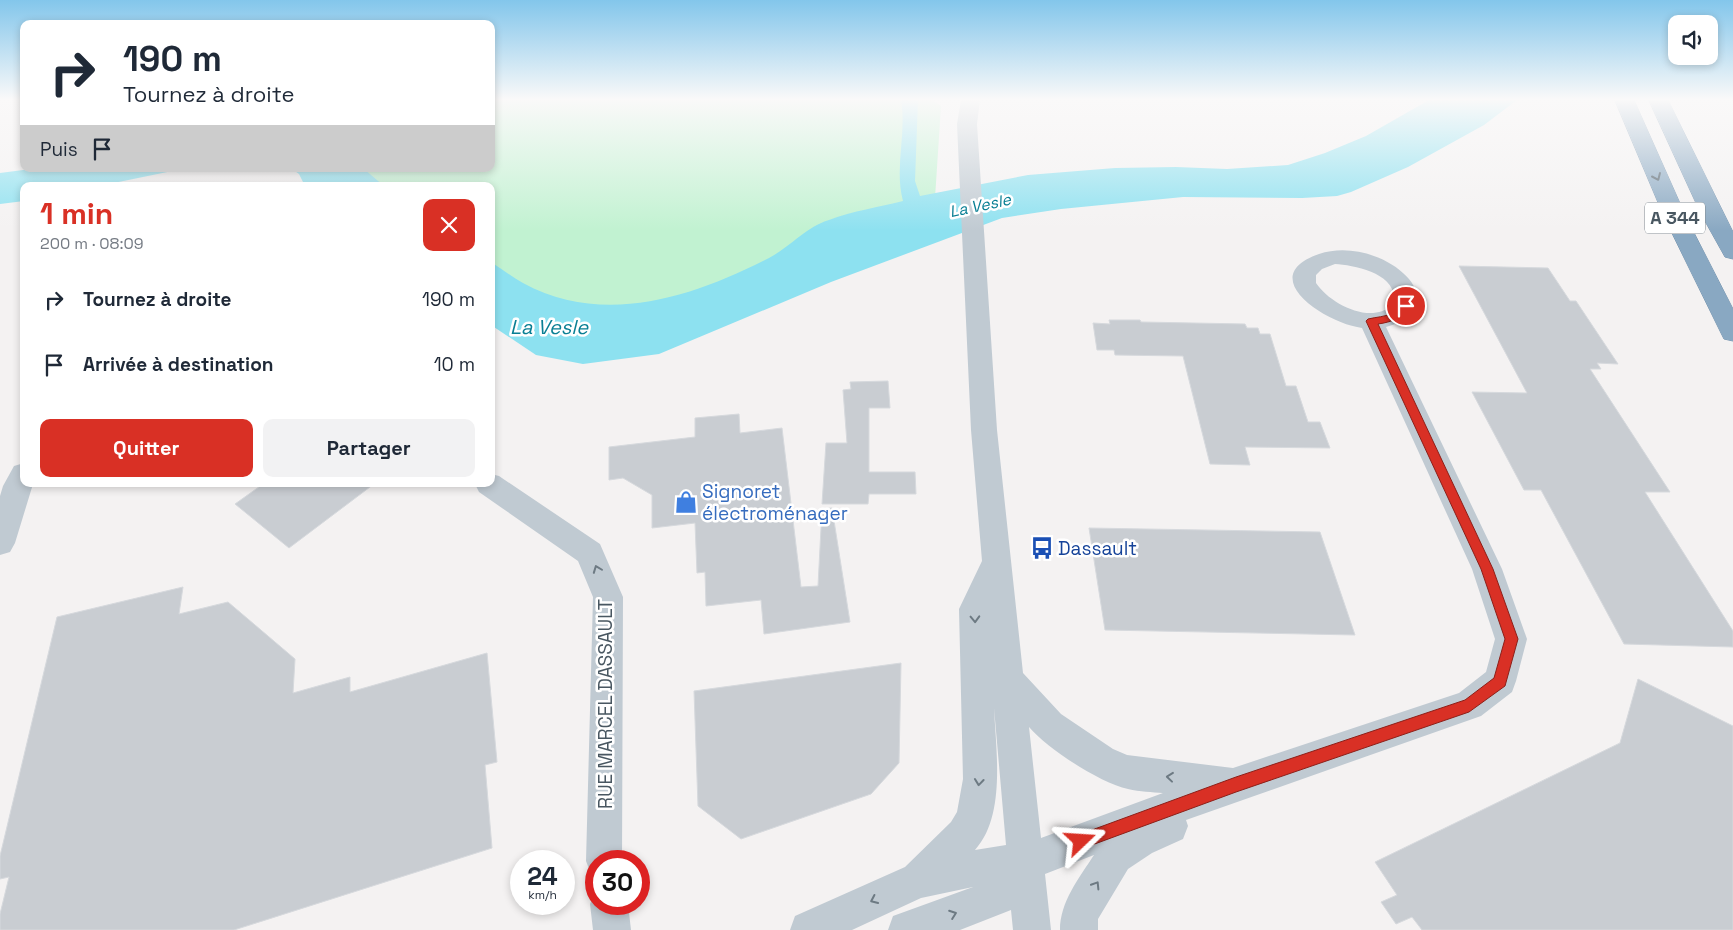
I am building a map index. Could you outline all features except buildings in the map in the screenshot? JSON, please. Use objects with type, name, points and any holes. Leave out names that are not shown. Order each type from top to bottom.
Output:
[{"type":"highway","name":"A 344","points":[[1643,143],[1676,219],[1733,332]]},
{"type":"highway","name":"A 344","points":[[1679,143],[1712,214],[1733,252]]},
{"type":"street","points":[[967,143],[984,430],[998,558],[1032,930]]},
{"type":"street","points":[[809,930],[918,880],[997,864],[1027,862],[1236,784],[1469,705],[1500,681],[1511,639],[1487,569],[1371,321]]},
{"type":"street","points":[[0,543],[20,481]]},
{"type":"street","name":"RUE MARCEL DASSAULT","points":[[493,487],[590,553],[608,596],[604,850]]},
{"type":"street","points":[[918,880],[964,835],[974,816],[980,779],[974,609],[998,558]]},
{"type":"street","points":[[1009,680],[1049,725],[1101,761],[1127,772],[1236,784]]},
{"type":"street","points":[[1079,930],[1079,916],[1094,888],[1115,856],[1139,840],[1197,814],[1236,784]]},
{"type":"street","points":[[907,930],[996,898],[1010,888],[1027,862]]},
{"type":"street","points":[[610,915],[612,930]]},
{"type":"green space","points":[[495,143],[939,143],[933,229],[566,350],[495,301],[495,182],[326,182],[311,172],[495,172]]},
{"type":"water","name":"La Vesle","points":[[902,143],[916,143],[915,181],[920,196],[1028,175],[1115,168],[1176,167],[1227,169],[1288,165],[1348,143],[1451,143],[1408,167],[1351,192],[1337,196],[1302,198],[1183,197],[1061,209],[1002,218],[831,282],[659,354],[583,364],[536,355],[495,328],[495,265],[523,283],[554,296],[585,303],[616,305],[648,302],[679,295],[710,285],[769,258],[821,223],[847,214],[903,201],[900,163]]},
{"type":"water","points":[[20,170],[20,172],[167,172],[119,182],[20,182],[20,202],[0,204],[0,173]]},
{"type":"water","points":[[296,172],[368,172],[379,182],[303,182]]},
{"type":"place","name":"Signoret électroménager","points":[[686,502]]},
{"type":"place","name":"Dassault","points":[[1042,548]]},
{"type":"route","points":[[1081,841],[1236,784],[1469,705],[1500,681],[1511,639],[1487,569],[1371,321],[1387,320],[1399,314],[1406,306]]}]
